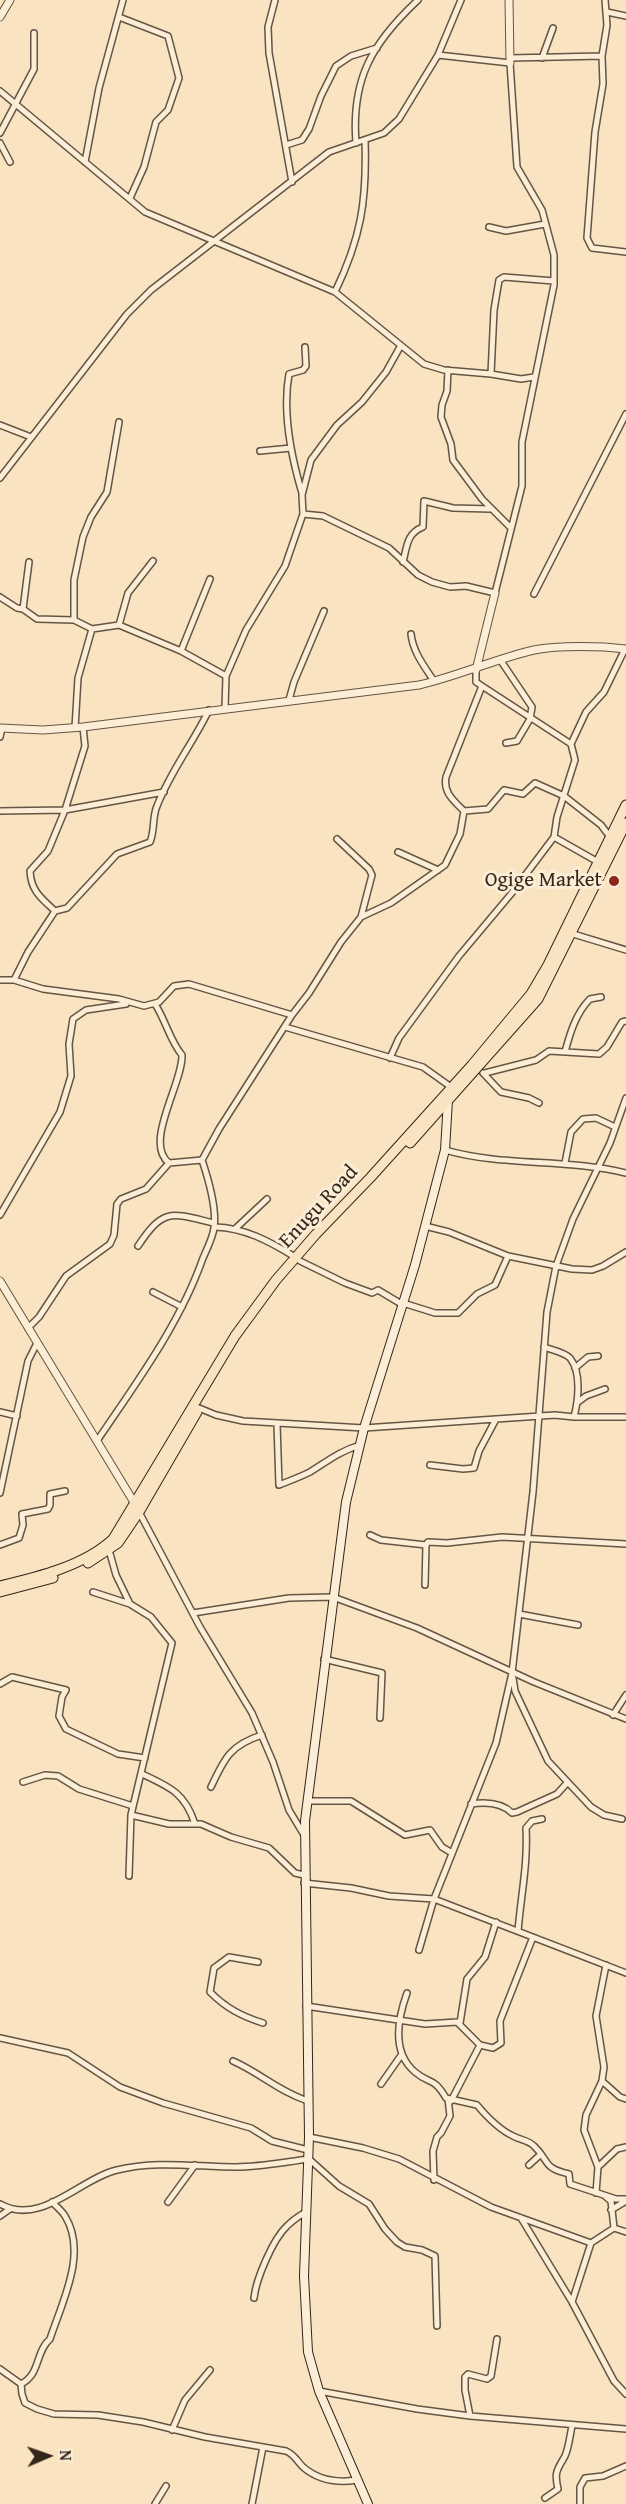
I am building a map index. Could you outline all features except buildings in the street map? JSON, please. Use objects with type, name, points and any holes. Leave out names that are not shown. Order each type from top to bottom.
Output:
[{"type":"main road","name":"Enugu Road","points":[[0,1586],[49,1572],[85,1558],[113,1539],[137,1508],[235,1336],[297,1259],[448,1094],[531,994],[568,932],[626,805]]},
{"type":"main road","points":[[368,2504],[319,2391],[308,2352],[304,2276],[309,2137],[304,1836],[324,1659],[346,1502],[364,1428],[403,1304],[445,1150],[448,1094],[481,1071],[538,999],[568,932],[626,823]]},
{"type":"main road","points":[[0,1592],[52,1578],[87,1564],[118,1543],[239,1340],[297,1259]]},
{"type":"street","points":[[0,17],[10,0]]},
{"type":"street","points":[[85,162],[99,88],[123,0]]},
{"type":"street","points":[[275,0],[268,27],[269,53],[292,182]]},
{"type":"street","points":[[356,143],[354,120],[358,84],[377,48],[418,0]]},
{"type":"street","points":[[0,478],[127,314],[174,270],[329,152],[384,133],[399,119],[438,55],[461,0]]},
{"type":"street","points":[[509,0],[510,61],[517,167],[542,210],[554,255],[554,281],[522,442],[522,486],[476,670],[476,682],[571,744]]},
{"type":"street","points":[[605,0],[607,12],[602,56],[603,84],[595,132],[587,238],[592,248],[626,252]]},
{"type":"street","points":[[607,12],[626,16]]},
{"type":"street","points":[[119,17],[168,36],[179,73],[168,110],[156,122],[144,167],[130,198]]},
{"type":"street","points":[[542,58],[553,28]]},
{"type":"street","points":[[0,133],[34,69],[34,33]]},
{"type":"street","points":[[286,146],[302,140],[309,129],[321,96],[336,66],[351,56],[377,48]]},
{"type":"street","points":[[438,55],[510,61],[602,56]]},
{"type":"street","points":[[0,91],[145,212],[335,292],[424,364],[448,370],[521,379],[534,377]]},
{"type":"street","points":[[335,292],[351,259],[364,203],[365,140]]},
{"type":"street","points":[[0,143],[10,162]]},
{"type":"street","points":[[489,227],[506,231],[545,224]]},
{"type":"street","points":[[491,374],[494,310],[499,280],[504,277],[554,281]]},
{"type":"street","points":[[302,495],[311,460],[338,425],[362,402],[386,372],[400,346]]},
{"type":"street","points":[[225,708],[226,676],[246,630],[285,566],[303,514],[302,495],[291,448],[287,391],[290,374],[303,370],[306,366],[305,347]]},
{"type":"street","points":[[448,370],[447,391],[441,417],[452,444],[453,460],[490,509],[511,528]]},
{"type":"street","points":[[521,379],[532,390]]},
{"type":"street","points":[[534,594],[626,414]]},
{"type":"street","points":[[74,620],[74,580],[83,537],[91,517],[106,492],[119,422]]},
{"type":"street","points":[[0,425],[31,436]]},
{"type":"street","points":[[260,451],[291,448]]},
{"type":"street","points":[[403,562],[413,531],[423,527],[424,501],[453,508],[490,509]]},
{"type":"street","points":[[303,514],[323,516],[389,548],[418,576],[432,582],[450,587],[465,586],[495,593]]},
{"type":"street","points":[[119,625],[128,593],[153,561]]},
{"type":"street","points":[[23,609],[29,562]]},
{"type":"street","points":[[181,651],[210,579]]},
{"type":"street","points":[[0,597],[42,620],[74,620],[92,629],[119,625],[181,651],[226,676]]},
{"type":"street","points":[[289,700],[294,682],[324,611]]},
{"type":"street","points":[[55,911],[34,891],[30,871],[48,851],[65,810],[86,746],[79,727],[78,678],[92,629]]},
{"type":"street","points":[[411,634],[417,655],[434,681]]},
{"type":"street","points":[[0,737],[1,728],[43,730],[79,727],[434,681],[536,650],[626,649],[604,692],[586,712],[571,744],[575,759],[554,837],[511,894],[459,956],[399,1038],[390,1058]]},
{"type":"street","points":[[501,661],[531,703],[530,719],[517,741],[506,743]]},
{"type":"street","points":[[482,686],[445,783],[448,795],[464,811],[488,809],[504,790],[523,794],[535,783],[564,796],[601,825],[610,837]]},
{"type":"street","points":[[14,980],[28,952],[55,911],[67,908],[120,851],[150,842],[157,805],[180,759],[195,738],[209,710]]},
{"type":"street","points":[[0,811],[65,810],[164,792]]},
{"type":"street","points":[[361,917],[391,903],[445,865],[460,834],[464,811]]},
{"type":"street","points":[[554,837],[598,862]]},
{"type":"street","points":[[97,1441],[140,1377],[182,1307],[200,1268],[214,1225],[210,1184],[202,1160],[219,1129],[292,1015],[309,993],[341,942],[361,917],[371,873],[337,839]]},
{"type":"street","points":[[398,852],[438,870]]},
{"type":"street","points":[[568,932],[626,950]]},
{"type":"street","points":[[0,980],[14,980],[43,989],[114,998],[144,1006],[155,1004],[174,986],[184,984],[292,1015]]},
{"type":"street","points":[[99,996],[101,1000],[99,1006]]},
{"type":"street","points":[[110,1005],[114,998]]},
{"type":"street","points":[[565,1052],[571,1030],[585,1005],[590,999],[601,998]]},
{"type":"street","points":[[0,1215],[60,1112],[71,1076],[69,1044],[76,1014],[99,1006],[131,1003]]},
{"type":"street","points":[[155,1004],[166,1021],[174,1044],[182,1055],[181,1070],[166,1113],[160,1140],[161,1155],[168,1163]]},
{"type":"street","points":[[481,1071],[536,1060],[549,1051],[599,1054],[608,1047],[621,1022],[626,1021]]},
{"type":"street","points":[[285,1027],[423,1067],[448,1094]]},
{"type":"street","points":[[481,1071],[501,1092],[530,1098],[539,1103]]},
{"type":"street","points":[[419,1950],[434,1899],[496,1743],[512,1673],[528,1537],[547,1312],[556,1266],[573,1219],[599,1166],[626,1098]]},
{"type":"street","points":[[565,1163],[571,1132],[583,1119],[596,1118],[615,1127]]},
{"type":"street","points":[[445,1150],[474,1158],[599,1166],[626,1173]]},
{"type":"street","points":[[28,1328],[39,1317],[66,1276],[110,1244],[114,1235],[117,1204],[121,1199],[146,1189],[168,1163],[202,1160]]},
{"type":"street","points":[[236,1228],[267,1199]]},
{"type":"street","points":[[138,1246],[151,1227],[168,1216],[178,1215],[214,1225],[236,1228],[269,1241],[297,1259],[345,1283],[372,1293],[378,1290],[403,1304],[435,1313],[458,1313],[477,1294],[495,1285],[508,1256]]},
{"type":"street","points":[[425,1226],[449,1232],[508,1256],[556,1266],[592,1270],[625,1255]]},
{"type":"street","points":[[0,1281],[4,1294],[28,1328],[137,1508],[193,1613],[252,1713],[289,1810],[304,1836]]},
{"type":"street","points":[[153,1292],[182,1307]]},
{"type":"street","points":[[0,1493],[28,1361],[37,1343]]},
{"type":"street","points":[[544,1347],[569,1357],[575,1368],[578,1402],[574,1417]]},
{"type":"street","points":[[575,1368],[588,1357],[598,1356]]},
{"type":"street","points":[[578,1402],[586,1396],[605,1389]]},
{"type":"street","points":[[578,1392],[586,1396]]},
{"type":"street","points":[[199,1408],[234,1419],[277,1424],[364,1428],[495,1421],[555,1415],[626,1417]]},
{"type":"street","points":[[0,1412],[17,1416]]},
{"type":"street","points":[[430,1465],[474,1468],[479,1451],[495,1421]]},
{"type":"street","points":[[277,1424],[279,1485],[312,1471],[326,1459],[360,1445]]},
{"type":"street","points":[[0,1545],[19,1538],[23,1525],[22,1514],[50,1508],[50,1494],[65,1491]]},
{"type":"street","points":[[370,1535],[381,1540],[426,1545],[428,1542],[447,1543],[489,1536],[626,1544]]},
{"type":"street","points":[[425,1585],[426,1545]]},
{"type":"street","points":[[109,1550],[116,1575],[130,1604]]},
{"type":"street","points":[[93,1592],[130,1604],[151,1617],[172,1643],[131,1815],[129,1876]]},
{"type":"street","points":[[193,1613],[289,1598],[333,1597],[417,1628],[512,1673],[626,1719]]},
{"type":"street","points":[[519,1614],[578,1625]]},
{"type":"street","points":[[324,1659],[382,1672],[380,1718]]},
{"type":"street","points":[[512,1673],[515,1691],[548,1761],[591,1807],[604,1815],[622,1818]]},
{"type":"street","points":[[0,1684],[12,1677],[66,1690],[62,1697],[59,1716],[66,1729],[118,1755],[145,1758]]},
{"type":"street","points":[[613,1715],[626,1695]]},
{"type":"street","points":[[211,1787],[223,1761],[237,1745],[262,1735]]},
{"type":"street","points":[[142,1774],[162,1783],[184,1799],[195,1824]]},
{"type":"street","points":[[23,1782],[45,1775],[58,1776],[79,1789],[134,1806]]},
{"type":"street","points":[[471,1804],[489,1802],[507,1808],[512,1813],[517,1812],[557,1794],[567,1783]]},
{"type":"street","points":[[307,1801],[351,1801],[405,1835],[430,1830],[442,1846],[452,1853]]},
{"type":"street","points":[[131,1815],[169,1824],[201,1824],[231,1837],[269,1848],[304,1879],[389,1896],[434,1899],[626,1973]]},
{"type":"street","points":[[518,1931],[520,1900],[526,1869],[526,1828],[532,1821],[542,1819]]},
{"type":"street","points":[[460,2023],[467,1979],[485,1957],[496,1922]]},
{"type":"street","points":[[306,2006],[425,2024],[460,2023],[480,2045],[493,2048],[501,2043],[500,2021],[533,1937]]},
{"type":"street","points":[[258,1962],[229,1957],[214,1968],[210,1992],[224,2006],[243,2017],[263,2023]]},
{"type":"street","points":[[599,2194],[598,2167],[584,2130],[585,2115],[602,2081],[604,2067],[596,2016],[606,1965]]},
{"type":"street","points":[[407,1993],[399,2019],[402,2054],[412,2070],[434,2081],[450,2100],[477,2105],[489,2121],[512,2136],[528,2141],[541,2154],[549,2168],[569,2174],[570,2184],[626,2200]]},
{"type":"street","points":[[0,2038],[68,2053],[120,2087],[163,2103],[251,2128],[272,2141],[308,2154],[339,2186],[369,2205],[397,2242],[405,2247],[422,2250],[435,2256],[437,2326]]},
{"type":"street","points":[[434,2180],[434,2143],[450,2116],[450,2100],[480,2045]]},
{"type":"street","points":[[381,2084],[402,2054]]},
{"type":"street","points":[[233,2061],[258,2074],[278,2089],[308,2101]]},
{"type":"street","points":[[602,2081],[620,2097],[626,2099]]},
{"type":"street","points":[[309,2137],[399,2159],[434,2180],[490,2207],[591,2243]]},
{"type":"street","points":[[598,2167],[617,2150],[626,2147]]},
{"type":"street","points":[[0,2204],[10,2209],[37,2209],[116,2170],[155,2164],[237,2167],[308,2154]]},
{"type":"street","points":[[529,2165],[541,2154]]},
{"type":"street","points":[[168,2202],[195,2165]]},
{"type":"street","points":[[599,2194],[611,2201],[614,2228]]},
{"type":"street","points":[[611,2210],[626,2200]]},
{"type":"street","points":[[21,2384],[33,2374],[39,2362],[41,2349],[50,2339],[75,2259],[74,2240],[65,2216],[52,2202]]},
{"type":"street","points":[[0,2216],[10,2209]]},
{"type":"street","points":[[254,2298],[259,2278],[280,2235],[286,2227],[308,2211]]},
{"type":"street","points":[[521,2218],[572,2302],[614,2381],[626,2394]]},
{"type":"street","points":[[572,2302],[591,2243],[614,2228]]},
{"type":"street","points":[[614,2228],[626,2232]]},
{"type":"street","points":[[470,2416],[465,2377],[468,2374],[487,2379],[490,2376],[497,2339]]},
{"type":"street","points":[[0,2369],[21,2384],[25,2403],[47,2412],[98,2415],[143,2422],[172,2430],[263,2447],[293,2454],[312,2475],[336,2481],[357,2480]]},
{"type":"street","points":[[172,2430],[185,2400],[210,2370]]},
{"type":"street","points":[[319,2391],[470,2416],[572,2426],[626,2428]]},
{"type":"street","points":[[544,2498],[558,2488],[555,2477],[559,2462],[565,2456],[572,2426]]},
{"type":"street","points":[[252,2504],[263,2447]]},
{"type":"street","points":[[580,2504],[580,2487],[585,2478],[603,2476],[626,2466]]},
{"type":"street","points":[[155,2504],[166,2486]]},
{"type":"place","name":"Ogige Market","points":[[614,881]]}]
